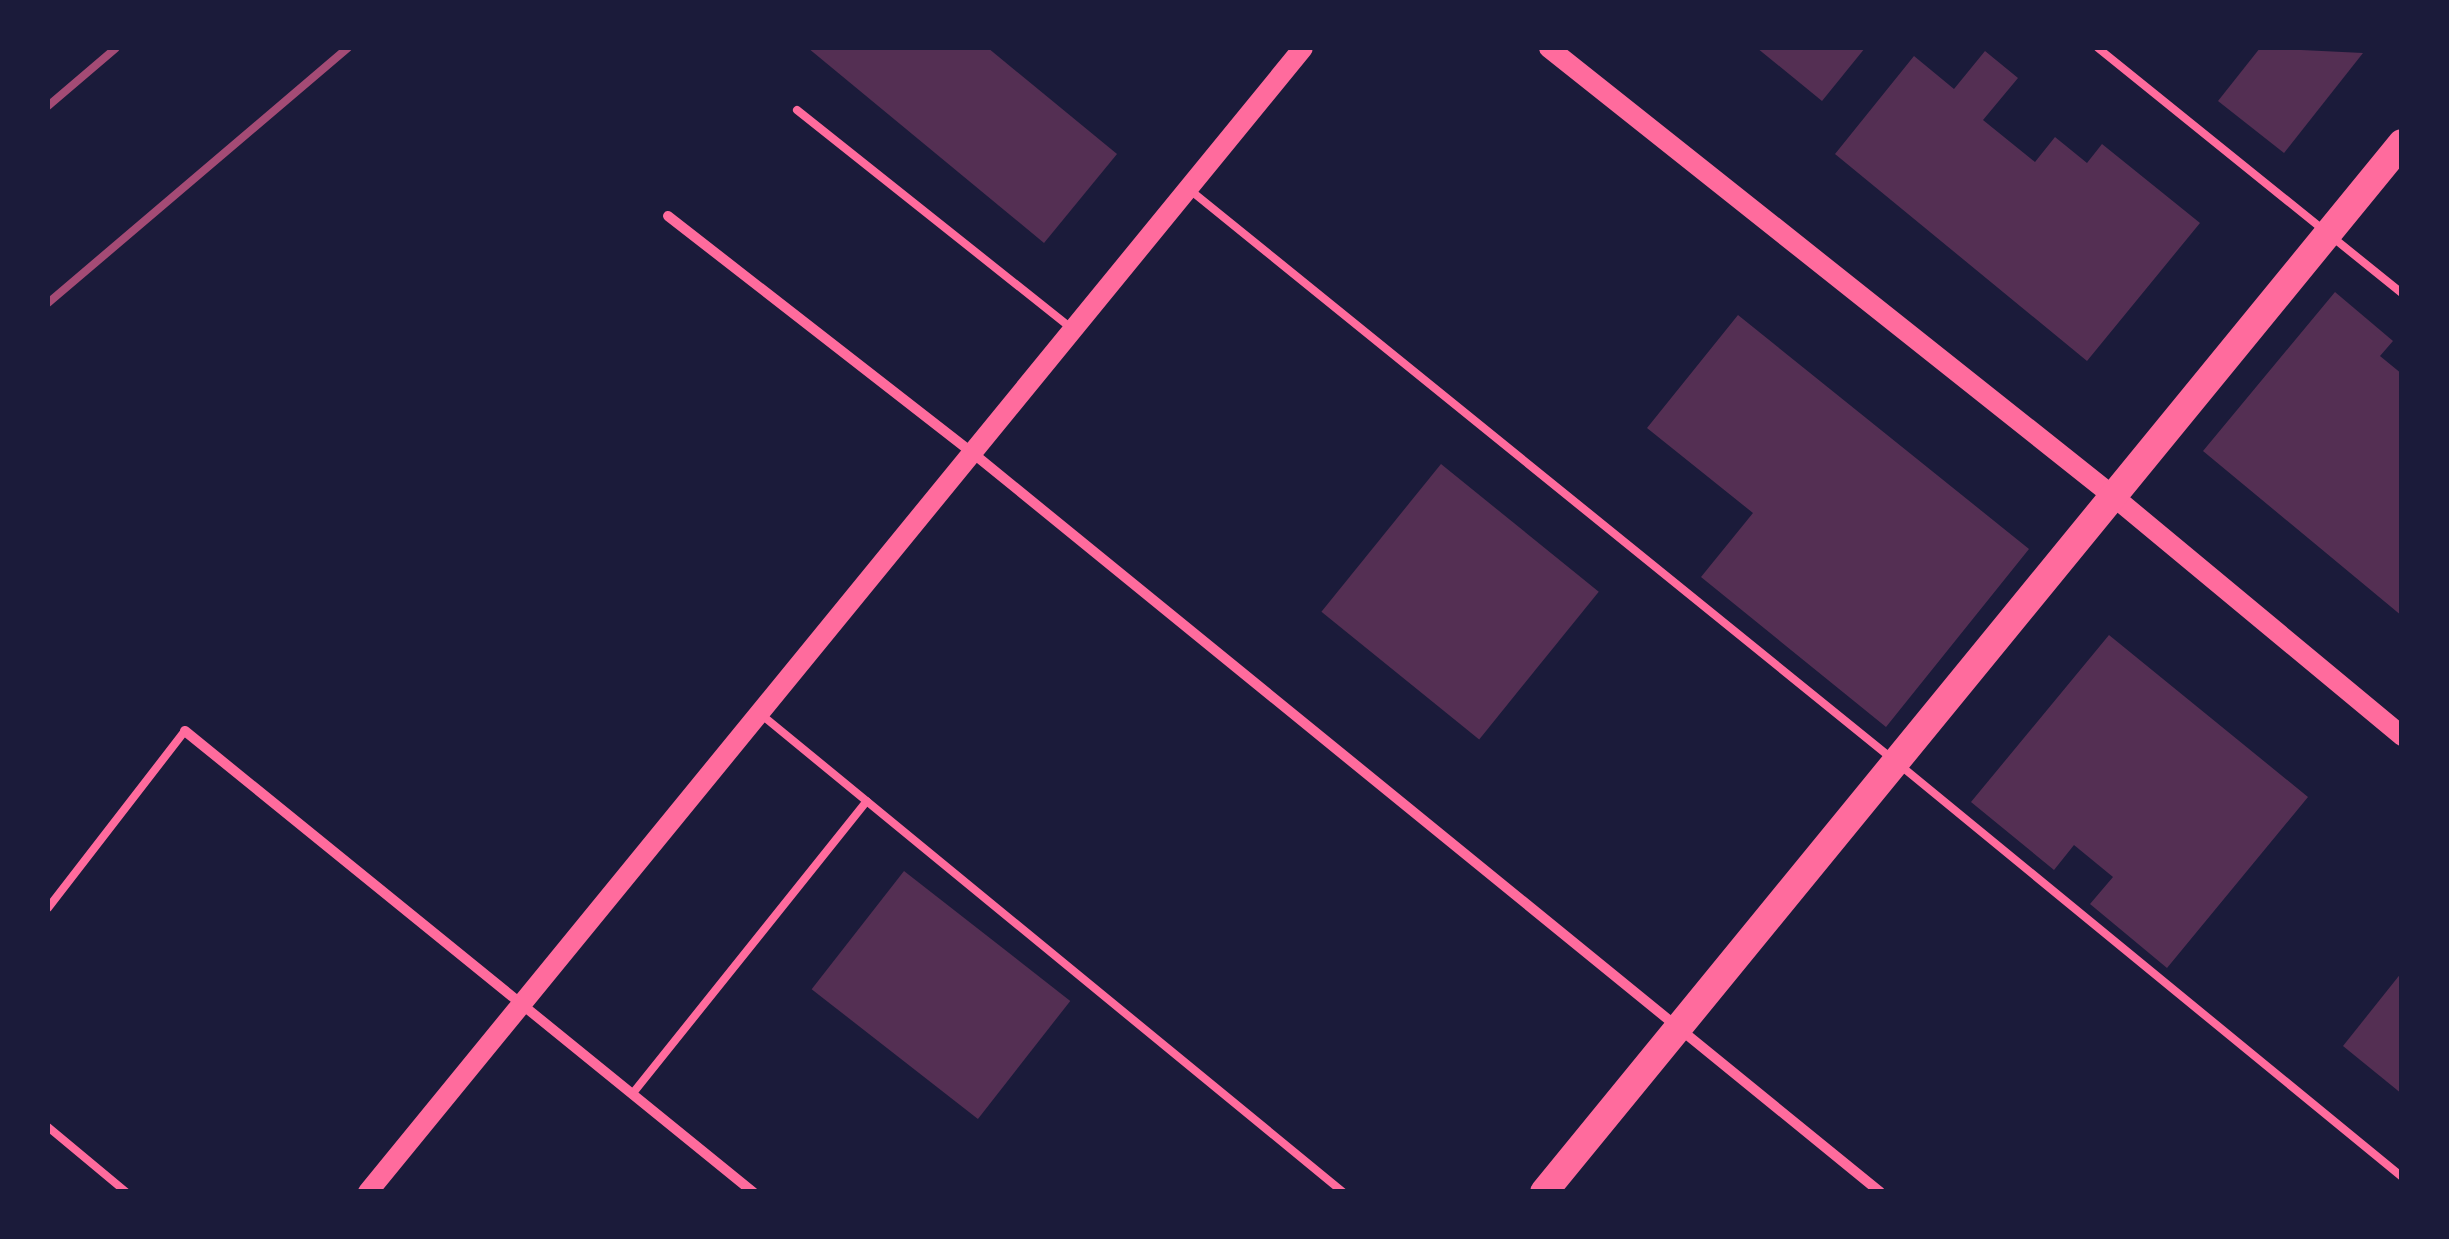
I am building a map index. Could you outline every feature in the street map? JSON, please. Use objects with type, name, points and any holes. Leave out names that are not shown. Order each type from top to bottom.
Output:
[{"type":"highway","points":[[1544,1192],[2402,143]]},
{"type":"main road","points":[[368,1192],[969,450],[1302,48]]},
{"type":"main road","points":[[1550,48],[2113,496],[2402,736]]},
{"type":"street","points":[[668,216],[969,450],[1880,1192]]},
{"type":"street","points":[[184,731],[754,1192]]},
{"type":"lane","points":[[2098,48],[2402,293]]},
{"type":"lane","points":[[798,110],[1070,328]]},
{"type":"lane","points":[[1186,188],[2402,1177]]},
{"type":"lane","points":[[758,712],[1343,1192]]},
{"type":"lane","points":[[48,908],[184,731]]},
{"type":"lane","points":[[633,1093],[867,801]]},
{"type":"lane","points":[[48,1127],[126,1192]]},
{"type":"building","points":[[808,48],[988,48],[1117,154],[1044,243]]},
{"type":"building","points":[[1757,48],[1865,48],[1822,101]]},
{"type":"building","points":[[2260,48],[2363,53],[2284,153],[2218,101]]},
{"type":"building","points":[[1985,51],[2018,78],[1983,120],[2035,162],[2055,137],[2087,163],[2102,144],[2200,223],[2087,361],[1835,154],[1914,56],[1954,89]]},
{"type":"building","points":[[2335,292],[2393,341],[2380,356],[2402,374],[2402,616],[2203,451]]},
{"type":"building","points":[[1738,315],[2029,549],[1886,727],[1701,577],[1753,513],[1647,428]]},
{"type":"building","points":[[1441,464],[1599,592],[1479,739],[1321,612]]},
{"type":"building","points":[[2109,635],[2308,797],[2167,968],[2090,904],[2113,877],[2074,845],[2054,870],[1971,802]]},
{"type":"building","points":[[904,871],[1070,1001],[978,1119],[812,989]]},
{"type":"building","points":[[2402,972],[2402,1094],[2343,1046]]},
{"type":"railway","points":[[48,106],[116,48]]},
{"type":"railway","points":[[48,303],[348,48]]}]
